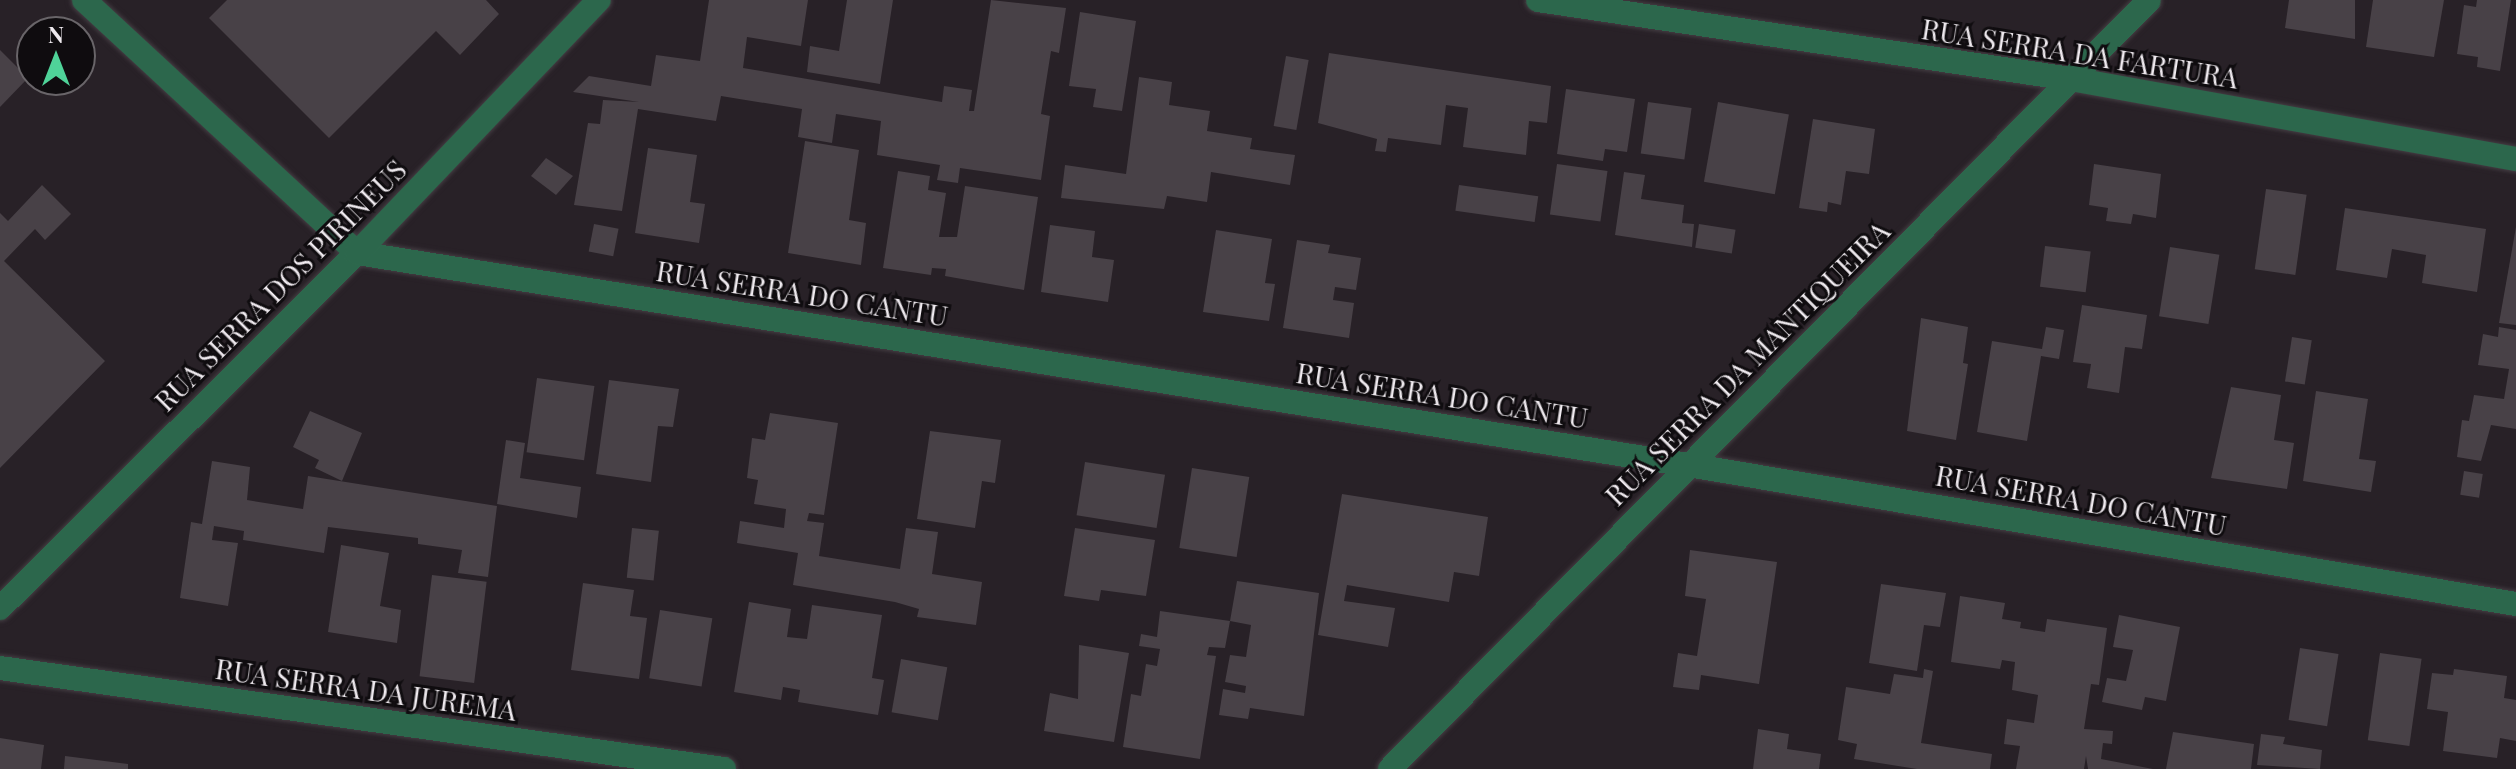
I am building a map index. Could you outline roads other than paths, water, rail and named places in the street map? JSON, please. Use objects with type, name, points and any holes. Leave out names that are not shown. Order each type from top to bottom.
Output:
[{"type":"street","points":[[84,0],[357,253]]},
{"type":"street","name":"RUA SERRA DOS PIRINEUS","points":[[0,608],[357,253],[599,0]]},
{"type":"street","name":"RUA SERRA DA FARTURA","points":[[1538,0],[2071,79],[2516,159]]},
{"type":"street","name":"RUA SERRA DA MANTIQUEIRA","points":[[1390,769],[2149,0]]},
{"type":"street","name":"RUA SERRA DO CANTU","points":[[357,253],[1688,465],[2516,604]]},
{"type":"street","name":"RUA SERRA DA JUREMA","points":[[0,668],[724,769]]}]
